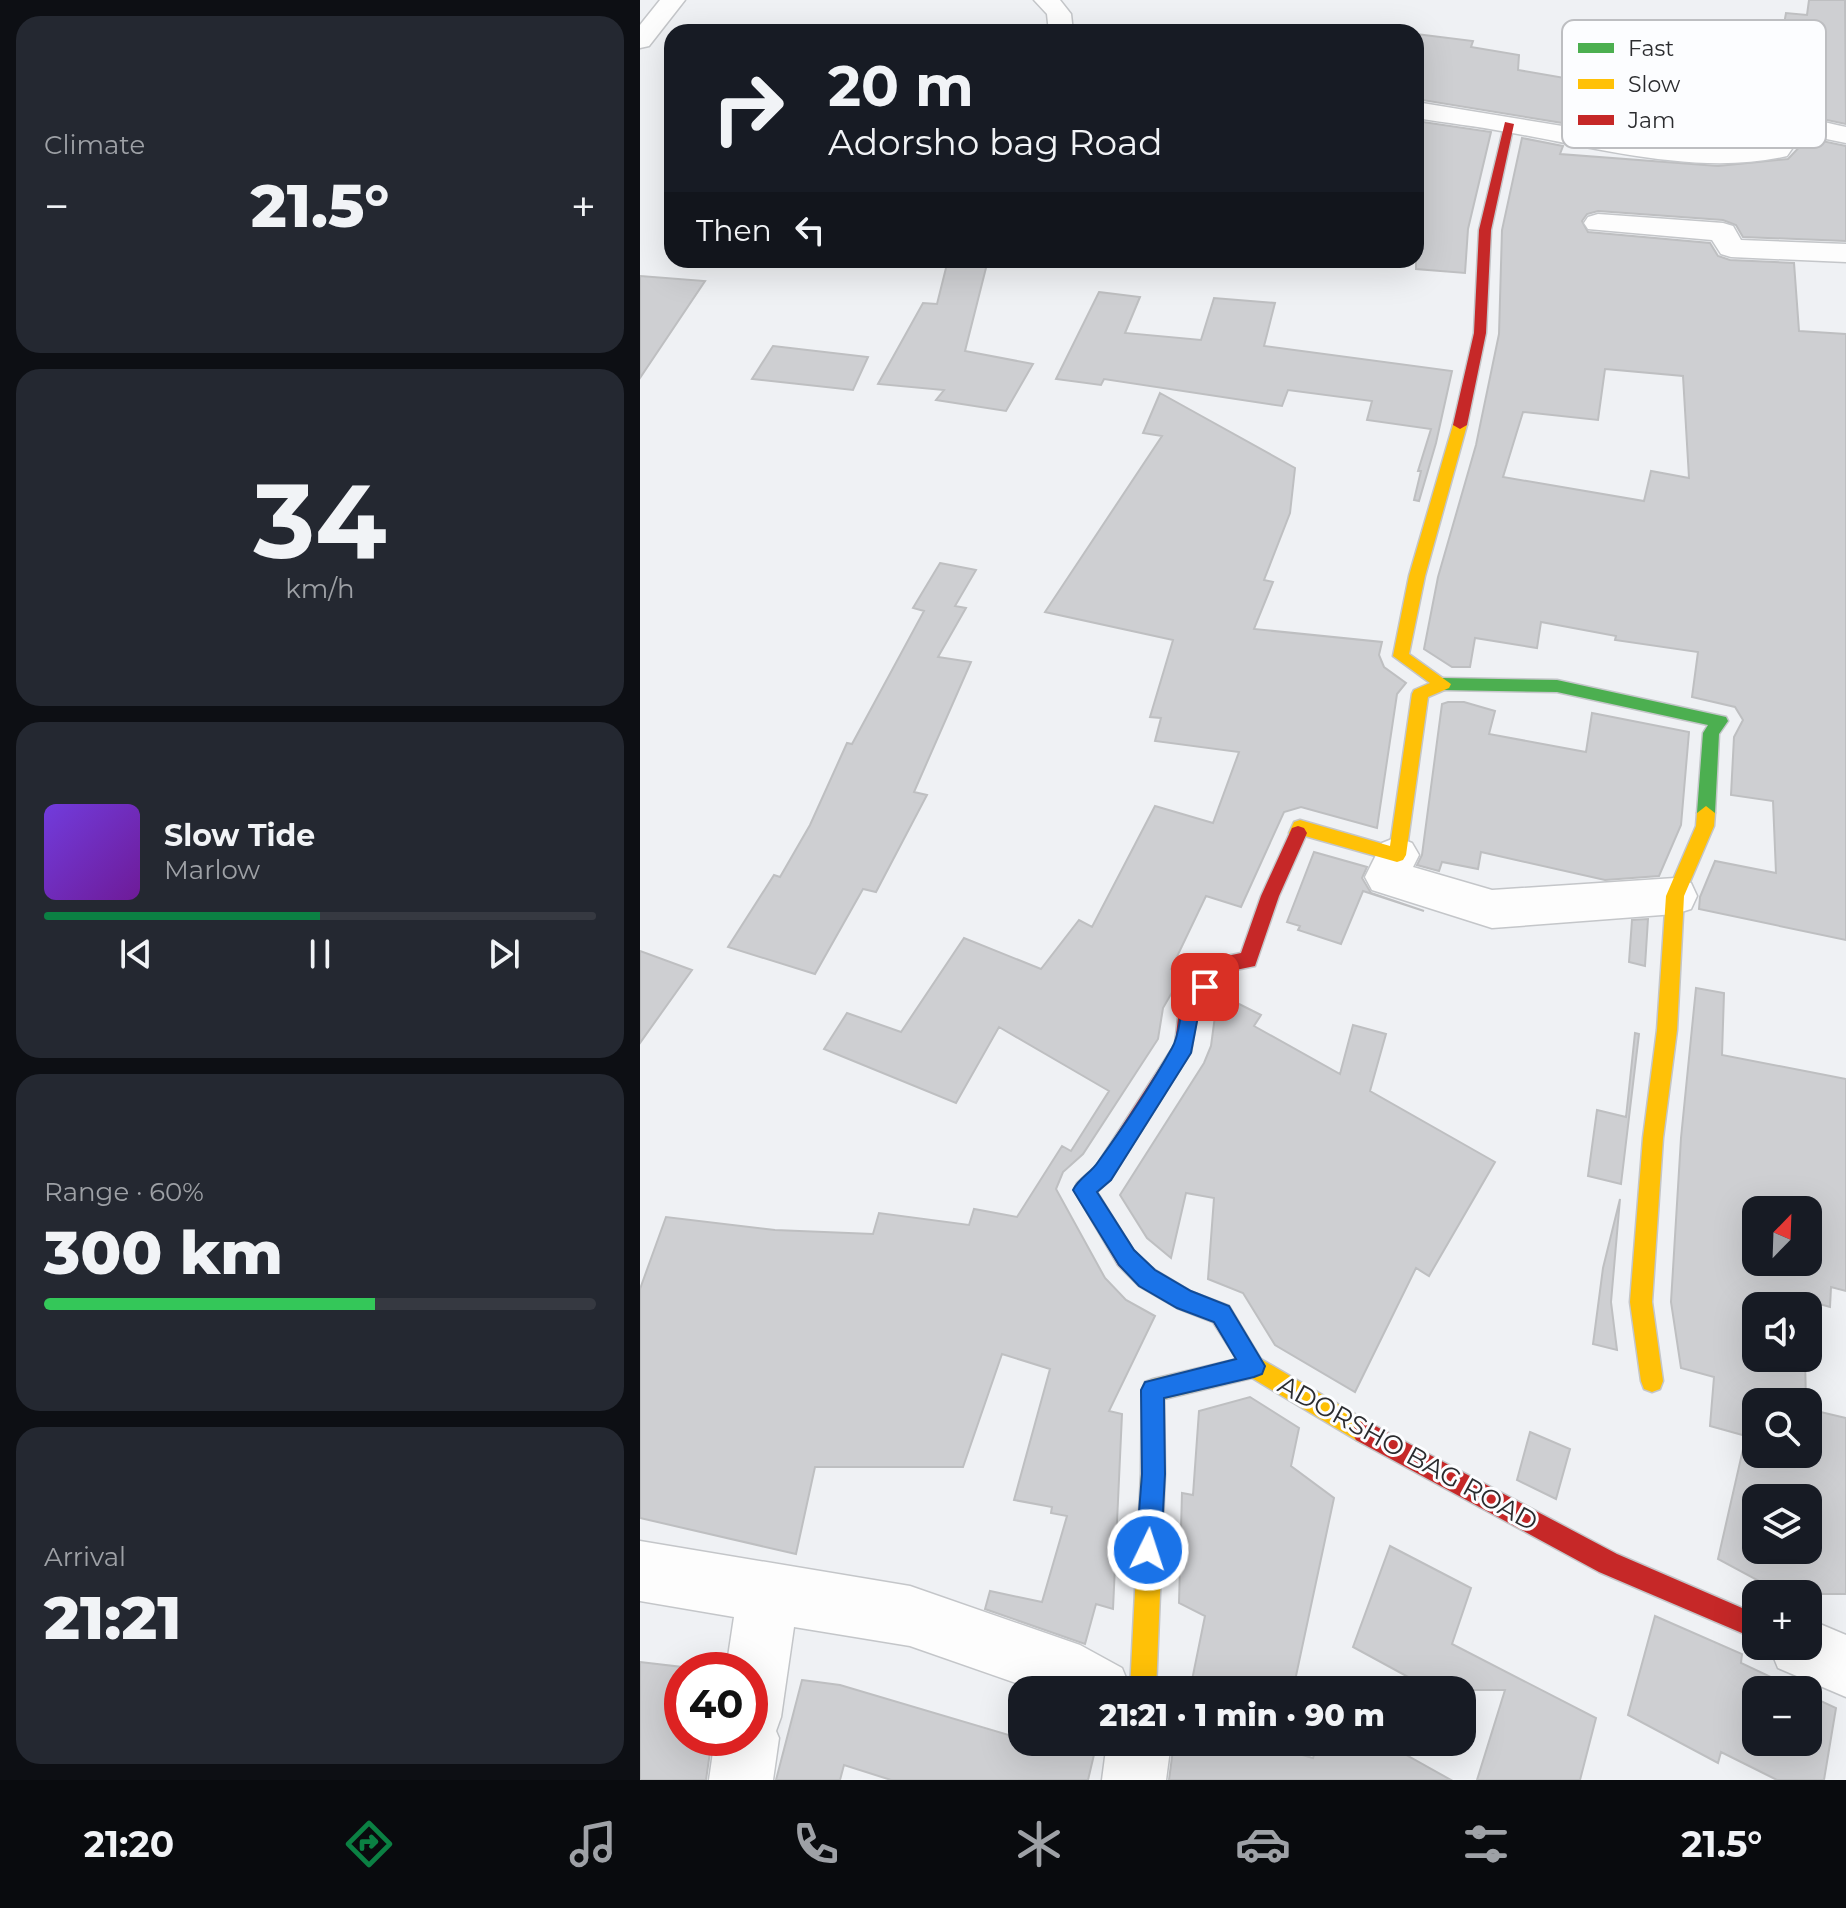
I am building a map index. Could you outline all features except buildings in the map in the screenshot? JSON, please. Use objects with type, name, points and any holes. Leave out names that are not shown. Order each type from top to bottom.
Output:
[{"type":"street","points":[[640,41],[673,0]]},
{"type":"street","points":[[1046,0],[1058,9],[1062,24]]},
{"type":"street","points":[[1424,111],[1562,135]]},
{"type":"street","points":[[1443,684],[1401,656],[1417,576],[1456,444],[1480,333],[1485,230],[1509,124]]},
{"type":"street","points":[[1826,131],[1846,135]]},
{"type":"street","points":[[1629,148],[1747,154],[1778,148]]},
{"type":"street","points":[[1598,223],[1723,232],[1731,248],[1846,253]]},
{"type":"street","points":[[1652,1381],[1641,1302],[1653,1138],[1667,1030],[1675,896],[1705,826],[1711,733],[1720,721],[1557,686],[1443,684],[1420,694],[1397,855],[1387,877],[1492,909],[1675,896]]},
{"type":"street","points":[[1254,1366],[1221,1314],[1185,1300],[1126,1258],[1084,1190],[1103,1173],[1184,1046],[1189,1009],[1220,965],[1248,960],[1270,896],[1300,827],[1397,855]]},
{"type":"street","name":"ADORSHO BAG ROAD","points":[[1144,1676],[1153,1474],[1153,1390],[1254,1366],[1387,1446],[1608,1563],[1742,1621]]},
{"type":"street","points":[[640,1571],[910,1616],[1058,1667],[1074,1676]]},
{"type":"street","points":[[760,1652],[768,1594]]},
{"type":"street","points":[[1822,1656],[1846,1666]]},
{"type":"street","points":[[741,1780],[744,1756]]},
{"type":"street","points":[[1134,1780],[1137,1756]]},
{"type":"traffic: fast","points":[[1443,684],[1557,686],[1720,721],[1711,733],[1706,813]]},
{"type":"traffic: slow","points":[[1298,833],[1300,827],[1397,855],[1420,694],[1443,684],[1401,656],[1417,576],[1460,425]]},
{"type":"traffic: slow","points":[[1652,1381],[1641,1302],[1653,1138],[1667,1030],[1675,896],[1705,826],[1706,813]]},
{"type":"traffic: slow","points":[[1144,1676],[1153,1474],[1153,1390],[1254,1366],[1364,1432]]},
{"type":"traffic: jam","points":[[1460,425],[1480,333],[1485,230],[1509,124]]},
{"type":"traffic: jam","points":[[1254,1366],[1221,1314],[1185,1300],[1147,1278],[1126,1258],[1084,1190],[1103,1173],[1184,1046],[1189,1009],[1220,965],[1248,960],[1270,896],[1298,833]]},
{"type":"traffic: jam","points":[[1364,1432],[1608,1563],[1742,1621]]},
{"type":"route","points":[[1148,1550],[1153,1474],[1153,1390],[1254,1366],[1221,1314],[1185,1300],[1147,1278],[1126,1258],[1084,1190],[1103,1173],[1184,1046],[1189,1009],[1205,987]]}]
